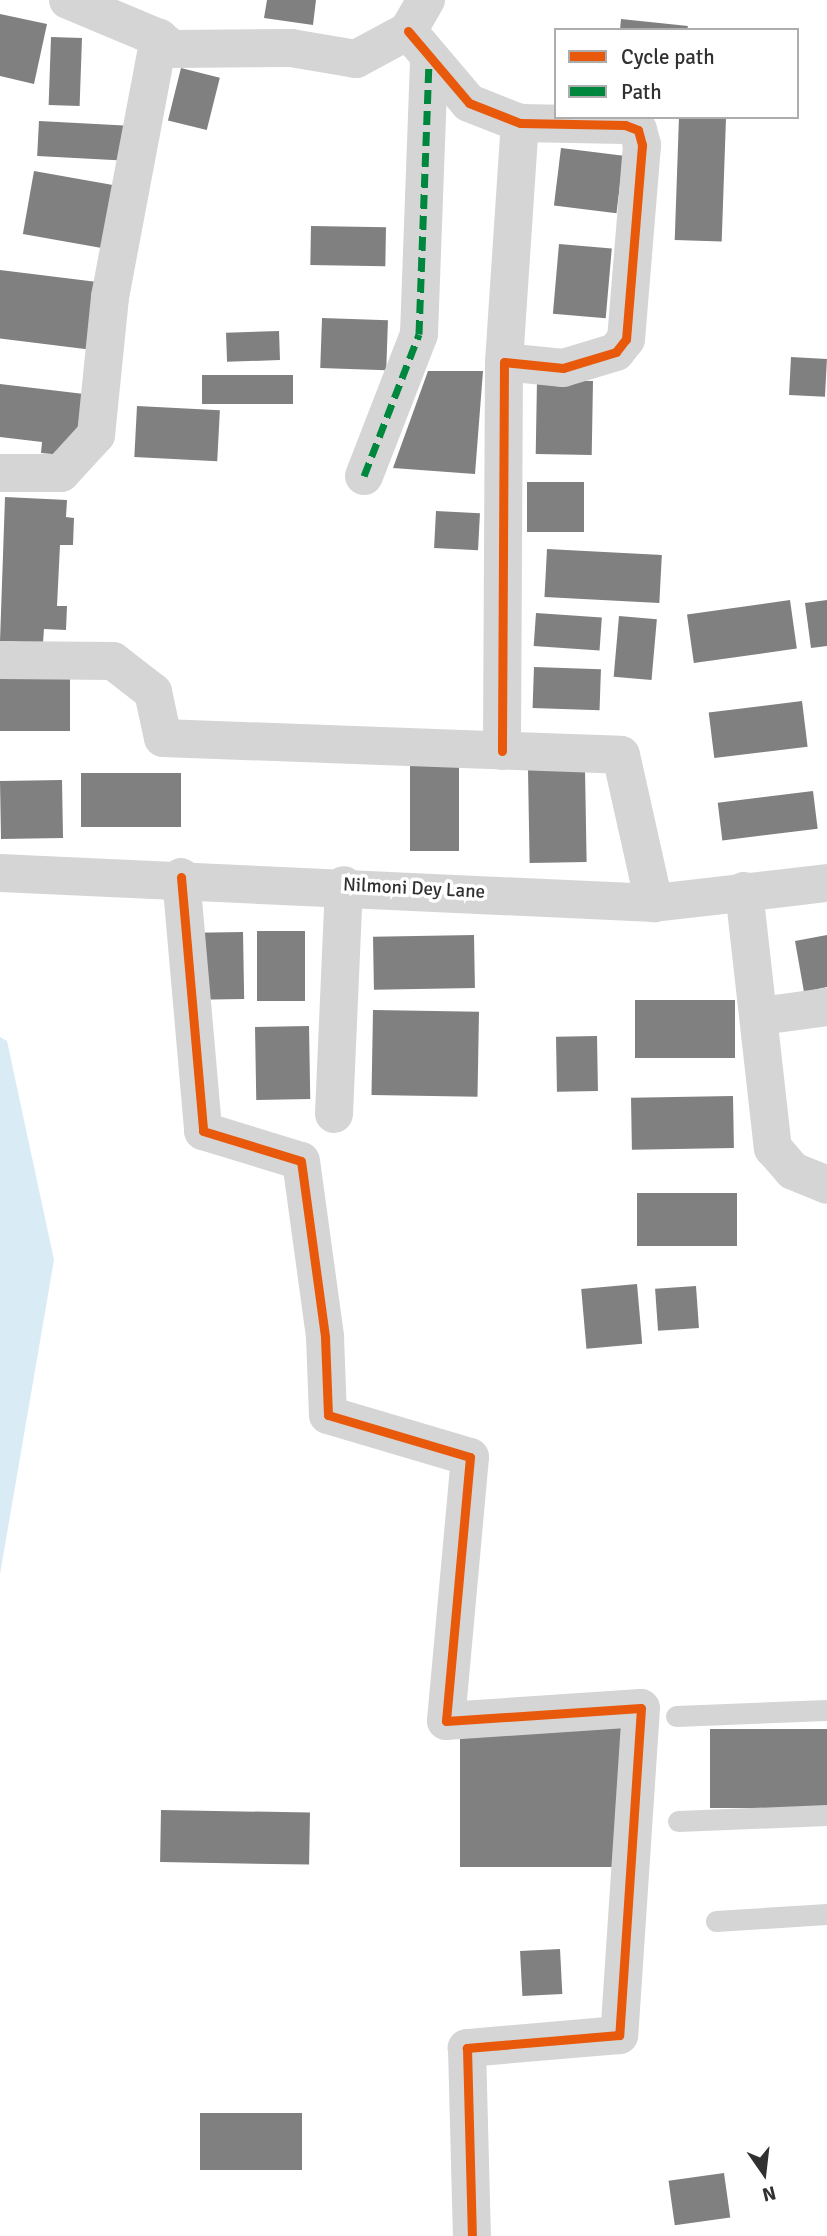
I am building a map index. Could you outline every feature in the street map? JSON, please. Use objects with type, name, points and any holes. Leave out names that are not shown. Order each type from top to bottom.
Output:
[{"type":"street","points":[[68,0],[110,10],[159,37],[172,49],[291,48],[356,59],[417,16],[429,64],[419,334],[364,476]]},
{"type":"street","points":[[0,473],[61,473],[96,435],[110,297],[159,37]]},
{"type":"street","points":[[429,64],[469,103],[520,123],[625,125],[638,130],[642,145],[626,339],[616,352],[563,368],[504,362]]},
{"type":"street","points":[[502,751],[504,362],[520,123]]},
{"type":"street","points":[[0,660],[113,661],[153,692],[163,738],[621,755],[654,903]]},
{"type":"street","name":"Nilmoni Dey Lane","points":[[0,873],[181,877],[654,903],[827,883]]},
{"type":"street","points":[[181,877],[203,1131],[302,1161],[328,1415],[470,1457],[446,1721],[641,1708],[619,2035],[467,2048],[472,2236]]},
{"type":"street","points":[[334,1114],[344,885]]},
{"type":"street","points":[[744,891],[761,1016],[773,1148],[793,1171],[827,1185]]},
{"type":"street","points":[[761,1016],[827,1007]]},
{"type":"lane","points":[[676,1716],[827,1710]]},
{"type":"lane","points":[[678,1821],[827,1815]]},
{"type":"lane","points":[[716,1921],[827,1914]]},
{"type":"shaded area","points":[[0,1037],[7,1041],[54,1260],[0,1574]]},
{"type":"building","points":[[267,0],[316,0],[313,25],[264,18]]},
{"type":"building","points":[[0,14],[47,24],[34,84],[0,76]]},
{"type":"building","points":[[621,19],[688,26],[688,28],[620,28]]},
{"type":"building","points":[[51,37],[82,38],[80,106],[49,105]]},
{"type":"building","points":[[181,68],[220,78],[207,130],[168,120]]},
{"type":"building","points":[[679,119],[726,119],[722,242],[675,240]]},
{"type":"building","points":[[39,121],[124,125],[122,160],[37,156]]},
{"type":"building","points":[[561,148],[624,156],[616,213],[554,206]]},
{"type":"building","points":[[34,171],[113,185],[102,248],[23,234]]},
{"type":"building","points":[[311,226],[386,227],[385,266],[310,265]]},
{"type":"building","points":[[559,244],[612,249],[606,318],[553,314]]},
{"type":"building","points":[[0,270],[95,282],[87,349],[0,339]]},
{"type":"building","points":[[322,318],[388,320],[386,370],[320,368]]},
{"type":"building","points":[[279,331],[280,360],[227,362],[226,333]]},
{"type":"building","points":[[791,357],[827,359],[825,397],[789,395]]},
{"type":"building","points":[[428,371],[483,371],[475,474],[393,468]]},
{"type":"building","points":[[202,375],[293,375],[293,404],[202,404]]},
{"type":"building","points":[[537,380],[593,381],[592,455],[536,454]]},
{"type":"building","points":[[0,384],[84,394],[78,444],[63,455],[41,453],[42,442],[0,437]]},
{"type":"building","points":[[137,406],[220,410],[217,461],[134,457]]},
{"type":"building","points":[[527,482],[584,482],[584,532],[527,532]]},
{"type":"building","points":[[5,497],[67,500],[66,517],[74,518],[73,545],[60,545],[57,606],[67,606],[66,630],[44,629],[43,643],[0,641]]},
{"type":"building","points":[[436,511],[480,513],[478,550],[434,548]]},
{"type":"building","points":[[547,549],[662,555],[659,603],[544,597]]},
{"type":"building","points":[[790,600],[797,649],[694,663],[687,614]]},
{"type":"building","points":[[827,600],[827,646],[811,648],[805,603]]},
{"type":"building","points":[[536,613],[602,618],[600,651],[534,646]]},
{"type":"building","points":[[619,616],[657,619],[652,680],[614,677]]},
{"type":"building","points":[[534,667],[601,669],[600,710],[533,708]]},
{"type":"building","points":[[0,671],[70,671],[70,731],[0,731]]},
{"type":"building","points":[[802,701],[808,747],[714,758],[709,712]]},
{"type":"building","points":[[410,762],[459,762],[459,851],[410,851]]},
{"type":"building","points":[[585,769],[587,862],[530,863],[528,770]]},
{"type":"building","points":[[81,773],[181,773],[181,827],[81,827]]},
{"type":"building","points":[[62,780],[63,838],[1,839],[0,781]]},
{"type":"building","points":[[813,791],[818,829],[722,840],[718,803]]},
{"type":"building","points":[[257,931],[305,931],[305,1001],[257,1001]]},
{"type":"building","points":[[243,932],[244,999],[196,1000],[195,933]]},
{"type":"building","points":[[474,935],[475,988],[374,990],[373,937]]},
{"type":"building","points":[[827,935],[827,987],[804,992],[795,941]]},
{"type":"building","points":[[635,1000],[735,1000],[735,1058],[635,1058]]},
{"type":"building","points":[[373,1010],[479,1012],[478,1097],[372,1095]]},
{"type":"building","points":[[309,1026],[310,1099],[256,1100],[255,1027]]},
{"type":"building","points":[[597,1036],[598,1091],[557,1092],[556,1037]]},
{"type":"building","points":[[733,1096],[734,1148],[632,1150],[631,1098]]},
{"type":"building","points":[[637,1193],[737,1193],[737,1246],[637,1246]]},
{"type":"building","points":[[637,1284],[642,1344],[586,1349],[581,1289]]},
{"type":"building","points":[[696,1286],[699,1328],[658,1331],[655,1289]]},
{"type":"building","points":[[460,1723],[628,1723],[628,1867],[460,1867]]},
{"type":"building","points":[[710,1729],[827,1729],[827,1808],[710,1808]]},
{"type":"building","points":[[161,1810],[310,1813],[309,1865],[160,1862]]},
{"type":"building","points":[[560,1949],[562,1994],[522,1996],[520,1951]]},
{"type":"building","points":[[200,2113],[302,2113],[302,2170],[200,2170]]},
{"type":"building","points":[[724,2173],[730,2218],[675,2225],[669,2181]]},
{"type":"marked path","points":[[364,476],[419,334],[429,64]]},
{"type":"cycle path","points":[[408,31],[469,103],[520,123],[625,125],[638,130],[642,145],[626,339],[616,352],[563,368],[504,362],[502,751]]},
{"type":"cycle path","points":[[181,877],[203,1131],[301,1161],[325,1337],[328,1415],[470,1457],[446,1721],[641,1708],[619,2035],[467,2048],[472,2236]]}]
